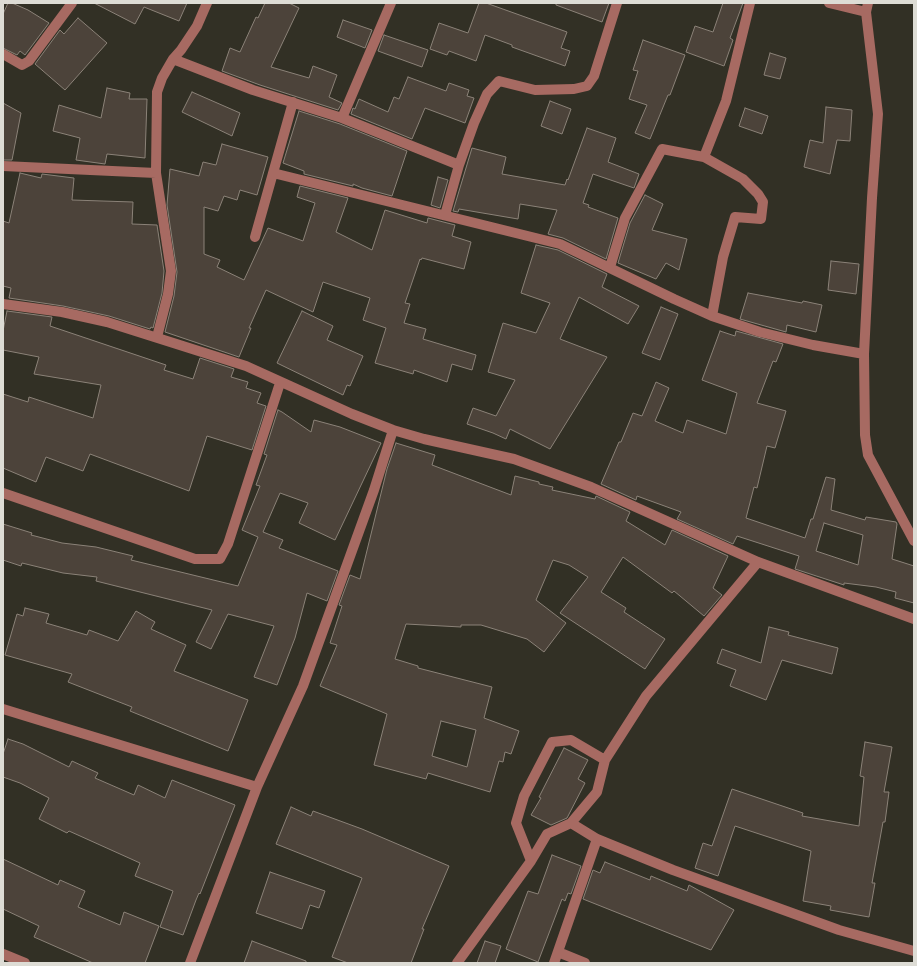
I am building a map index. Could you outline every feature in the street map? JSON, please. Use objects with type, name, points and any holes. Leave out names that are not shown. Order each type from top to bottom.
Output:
[{"type":"street","points":[[3,54],[22,65],[29,60],[72,3]]},
{"type":"street","points":[[157,337],[168,294],[171,271],[156,172],[157,92],[162,78],[173,58],[181,50],[197,26],[207,3]]},
{"type":"street","points":[[342,118],[391,3]]},
{"type":"street","points":[[445,215],[459,165],[487,94],[499,81],[535,90],[574,89],[587,86],[594,76],[617,3]]},
{"type":"street","points":[[704,157],[726,101],[750,3]]},
{"type":"street","points":[[829,3],[867,7],[878,114],[864,354],[865,435],[868,455],[914,541]]},
{"type":"street","points":[[173,58],[253,90],[342,118],[459,165]]},
{"type":"street","points":[[255,237],[293,102]]},
{"type":"street","points":[[610,267],[625,218],[662,149],[704,157],[743,179],[758,194],[763,202],[761,219],[736,217],[723,257],[712,316]]},
{"type":"street","points":[[3,166],[156,172]]},
{"type":"street","points":[[273,173],[560,244],[610,267],[674,300],[712,316],[760,332],[813,345],[864,354]]},
{"type":"street","points":[[3,304],[62,312],[107,322],[246,366],[352,414],[393,430],[424,439],[492,453],[521,461],[591,487],[758,562],[914,618]]},
{"type":"street","points":[[3,493],[195,559],[220,559],[228,544],[280,382]]},
{"type":"street","points":[[190,963],[257,787],[303,686],[374,490],[393,430]]},
{"type":"street","points":[[457,963],[532,861],[547,834],[571,823],[597,792],[605,760],[646,696],[758,562]]},
{"type":"street","points":[[3,709],[257,787]]},
{"type":"street","points":[[532,861],[516,823],[524,796],[552,742],[571,740],[605,760]]},
{"type":"street","points":[[571,823],[597,839],[672,870],[839,930],[914,951]]},
{"type":"street","points":[[554,963],[597,839]]},
{"type":"street","points":[[558,952],[585,963]]},
{"type":"street","points":[[3,954],[25,963]]},
{"type":"building","points":[[8,3],[12,3],[28,10],[49,23],[25,55],[20,51],[17,55],[3,48],[3,14]]},
{"type":"building","points":[[94,3],[187,3],[179,21],[144,7],[135,24]]},
{"type":"building","points":[[265,3],[289,3],[299,8],[271,67],[309,78],[313,66],[337,75],[329,97],[342,103],[338,110],[222,71],[230,48],[240,52],[256,17],[258,18]]},
{"type":"building","points":[[479,3],[486,3],[567,32],[561,48],[570,51],[565,66],[512,47],[512,45],[485,35],[476,61],[449,51],[447,55],[430,49],[439,23],[468,33]]},
{"type":"building","points":[[556,3],[609,3],[602,22],[556,5]]},
{"type":"building","points":[[723,3],[743,3],[730,38],[733,40],[724,66],[686,52],[695,26],[713,32]]},
{"type":"building","points":[[78,18],[107,43],[65,90],[35,64],[60,30],[64,34]]},
{"type":"building","points":[[343,20],[372,30],[365,48],[337,37]]},
{"type":"building","points":[[384,35],[428,50],[422,67],[378,51]]},
{"type":"building","points":[[643,40],[685,55],[670,95],[668,95],[650,139],[635,133],[647,105],[629,99],[638,71],[633,70]]},
{"type":"building","points":[[770,53],[786,58],[780,79],[764,75]]},
{"type":"building","points":[[408,77],[446,91],[449,83],[469,90],[467,96],[474,98],[465,123],[425,108],[412,139],[351,114],[359,99],[388,112],[394,97],[399,99]]},
{"type":"building","points":[[107,88],[130,93],[129,99],[147,99],[145,158],[107,154],[105,164],[76,160],[80,138],[53,131],[59,105],[101,118]]},
{"type":"building","points":[[192,92],[240,113],[232,136],[182,112]]},
{"type":"building","points":[[550,101],[571,109],[562,134],[541,126]]},
{"type":"building","points":[[3,103],[21,113],[12,160],[3,160]]},
{"type":"building","points":[[826,107],[852,110],[850,141],[837,140],[830,174],[804,167],[810,140],[823,143]]},
{"type":"building","points":[[745,108],[768,116],[762,134],[739,126]]},
{"type":"building","points":[[299,111],[340,124],[407,151],[392,196],[353,184],[353,186],[304,174],[304,171],[283,163]]},
{"type":"building","points":[[587,128],[616,138],[608,162],[639,174],[634,188],[593,174],[583,203],[589,205],[588,207],[618,218],[606,259],[563,238],[548,234],[557,210],[520,204],[518,219],[459,209],[458,212],[453,211],[472,148],[506,157],[502,174],[565,185]]},
{"type":"building","points":[[222,144],[268,157],[257,195],[240,190],[237,200],[224,196],[218,211],[204,207],[204,254],[220,260],[217,267],[244,280],[268,228],[303,241],[315,203],[297,197],[300,186],[348,198],[336,232],[372,250],[385,210],[427,223],[428,218],[455,225],[452,236],[471,242],[464,269],[422,258],[421,260],[420,259],[405,303],[410,304],[404,323],[426,329],[423,339],[476,355],[472,370],[452,364],[447,382],[414,370],[413,374],[375,363],[386,328],[363,320],[370,298],[323,282],[313,312],[266,290],[249,328],[251,328],[239,357],[165,332],[174,296],[177,272],[167,205],[170,169],[199,176],[203,162],[216,165]]},
{"type":"building","points":[[20,173],[41,178],[42,174],[74,178],[72,200],[133,202],[132,224],[157,225],[164,271],[162,293],[153,328],[151,327],[150,329],[109,316],[63,306],[9,298],[11,288],[3,286],[3,221],[9,223]]},
{"type":"building","points":[[438,177],[448,180],[440,208],[431,205]]},
{"type":"building","points":[[645,195],[663,204],[652,230],[687,239],[679,270],[666,263],[656,279],[618,263],[630,223]]},
{"type":"building","points":[[536,245],[558,250],[607,274],[602,287],[639,306],[628,324],[579,297],[560,339],[607,357],[550,449],[510,429],[506,439],[467,424],[473,408],[496,416],[515,380],[488,372],[503,323],[536,333],[550,303],[521,293]]},
{"type":"building","points":[[831,261],[859,264],[856,294],[828,290]]},
{"type":"building","points":[[748,293],[802,303],[803,301],[822,305],[816,332],[787,325],[786,332],[740,319]]},
{"type":"building","points":[[661,307],[678,314],[660,360],[642,353]]},
{"type":"building","points":[[7,311],[52,317],[50,326],[166,365],[164,370],[193,379],[200,358],[234,369],[231,377],[248,382],[246,388],[261,393],[257,403],[266,406],[252,450],[207,436],[189,491],[90,454],[83,471],[46,457],[36,482],[3,468],[3,394],[28,402],[29,397],[93,418],[101,385],[34,374],[39,357],[3,350],[3,331]]},
{"type":"building","points":[[302,311],[333,326],[327,340],[363,356],[350,386],[347,385],[343,395],[277,363]]},
{"type":"building","points":[[720,331],[735,336],[736,331],[783,344],[776,362],[773,361],[757,403],[786,411],[775,448],[767,446],[757,488],[754,487],[746,518],[805,538],[811,519],[813,519],[826,477],[835,479],[831,510],[865,520],[866,517],[896,522],[897,524],[892,559],[914,566],[914,603],[895,598],[896,592],[876,587],[844,583],[844,585],[795,569],[799,556],[737,536],[733,544],[677,519],[681,512],[637,496],[636,500],[601,484],[633,413],[642,416],[656,382],[669,388],[655,421],[683,433],[687,420],[726,434],[737,393],[702,380]],"holes":[[[824,523],[863,535],[858,565],[816,551]]]},
{"type":"building","points":[[278,410],[311,432],[314,420],[340,427],[381,443],[335,540],[299,523],[308,503],[280,493],[263,532],[283,540],[279,548],[338,571],[327,601],[307,593],[295,638],[277,685],[254,677],[274,626],[228,614],[211,649],[196,642],[212,610],[96,581],[97,577],[63,573],[22,563],[21,566],[3,560],[3,524],[32,533],[31,535],[62,543],[96,547],[133,556],[131,560],[238,586],[258,537],[242,530],[260,486],[256,485],[267,455],[264,454]]},
{"type":"building","points":[[396,443],[435,455],[432,465],[511,495],[515,476],[553,487],[552,490],[595,499],[596,496],[630,512],[626,521],[665,545],[672,530],[728,556],[713,588],[722,595],[704,616],[674,591],[672,593],[623,557],[601,592],[626,608],[624,612],[665,639],[645,669],[560,613],[588,577],[569,565],[553,560],[536,600],[566,623],[544,652],[527,639],[481,625],[461,625],[461,627],[406,624],[395,659],[418,666],[418,668],[492,687],[484,718],[519,731],[511,754],[505,752],[503,762],[499,761],[490,792],[428,773],[426,779],[374,765],[387,714],[320,686],[337,645],[330,643],[342,606],[339,605],[350,575],[360,579],[387,469]],"holes":[[[441,721],[476,730],[467,767],[432,756]]]},
{"type":"building","points":[[25,608],[49,614],[46,623],[87,635],[89,630],[118,641],[136,611],[155,622],[151,629],[186,645],[174,671],[248,700],[228,751],[130,711],[132,707],[68,682],[72,674],[5,655],[17,614],[23,616]]},
{"type":"building","points":[[769,627],[789,632],[788,635],[838,648],[832,674],[782,660],[766,700],[730,686],[736,670],[717,663],[722,649],[761,663]]},
{"type":"building","points":[[8,739],[23,744],[69,767],[72,761],[98,773],[95,778],[134,795],[138,785],[165,798],[172,780],[235,805],[183,935],[160,927],[173,891],[135,876],[140,863],[69,831],[67,833],[39,819],[49,798],[20,783],[3,777],[3,754]]},
{"type":"building","points":[[865,742],[892,747],[884,792],[889,792],[885,822],[883,822],[872,883],[875,883],[869,917],[830,910],[831,906],[803,901],[811,851],[735,826],[718,876],[695,868],[703,843],[712,846],[732,789],[803,813],[802,816],[859,826],[864,777],[860,776]]},
{"type":"building","points":[[564,748],[588,760],[578,779],[585,783],[567,818],[551,825],[531,815],[541,798],[539,797]]},
{"type":"building","points":[[291,807],[311,816],[313,811],[362,829],[449,866],[422,929],[424,929],[411,963],[348,963],[332,957],[362,878],[276,844]]},
{"type":"building","points":[[552,855],[581,866],[571,894],[568,893],[565,901],[562,899],[538,962],[506,949],[528,891],[538,894]]},
{"type":"building","points":[[3,859],[58,885],[60,880],[85,891],[78,907],[120,925],[124,912],[159,926],[145,963],[93,963],[34,937],[39,926],[3,909]]},
{"type":"building","points":[[605,862],[650,880],[651,876],[687,891],[689,885],[734,910],[711,950],[583,899],[593,870],[600,873]]},
{"type":"building","points":[[270,872],[325,891],[319,908],[310,905],[302,929],[256,913]]},
{"type":"building","points":[[252,941],[306,961],[306,963],[244,963]]},
{"type":"building","points":[[485,941],[501,946],[495,963],[477,963]]}]
